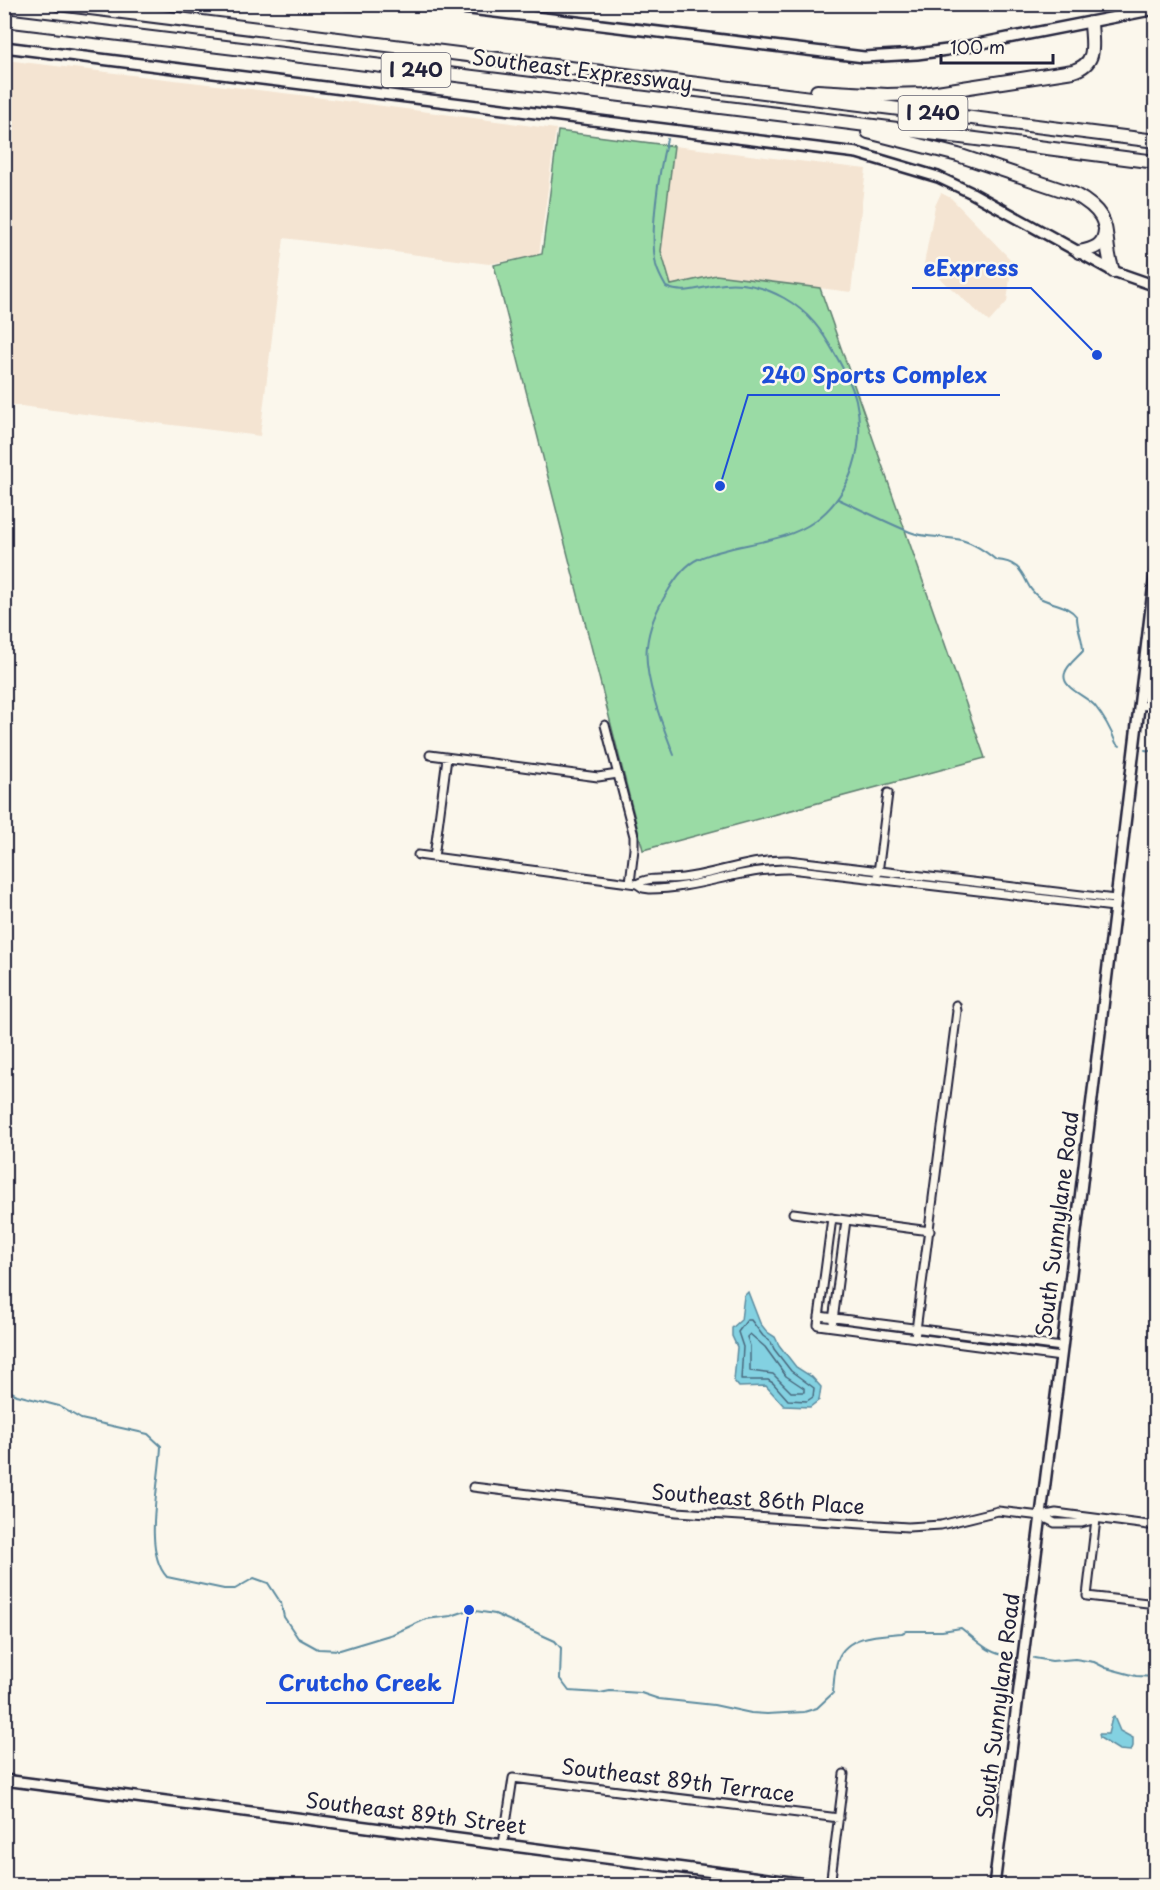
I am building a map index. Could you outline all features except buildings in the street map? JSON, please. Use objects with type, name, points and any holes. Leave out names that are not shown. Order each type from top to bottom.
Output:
[{"type":"highway","name":"Southeast Expressway","points":[[58,4],[1155,141]]},
{"type":"highway","name":"Southeast Expressway","points":[[4,20],[1155,162]]},
{"type":"highway","points":[[710,85],[908,95],[938,93],[1062,74],[1081,69],[1089,62],[1092,52],[1091,23]]},
{"type":"highway","points":[[827,120],[958,155],[1086,200],[1096,210],[1106,226],[1109,258],[1113,271]]},
{"type":"highway","points":[[1079,252],[1091,250],[1102,243],[1106,226]]},
{"type":"street","points":[[347,4],[437,5],[864,57],[917,54],[1091,23],[1155,9]]},
{"type":"street","points":[[4,48],[857,153],[938,177],[972,193],[1113,271],[1155,286]]},
{"type":"street","name":"South Sunnylane Road","points":[[994,1886],[1041,1516],[1155,566]]},
{"type":"street","points":[[1140,693],[1155,695]]},
{"type":"street","points":[[1139,705],[1155,707]]},
{"type":"street","points":[[605,725],[634,840],[634,883]]},
{"type":"street","points":[[430,756],[598,777],[618,774]]},
{"type":"street","points":[[434,857],[447,758]]},
{"type":"street","points":[[878,879],[888,793]]},
{"type":"street","points":[[418,855],[634,883],[650,889],[670,889],[759,870],[808,871],[1042,899],[1115,903]]},
{"type":"street","points":[[634,883],[644,880],[685,878],[763,861],[810,862],[1043,890],[1115,903]]},
{"type":"street","points":[[808,871],[810,862]]},
{"type":"street","points":[[720,870],[722,878]]},
{"type":"street","points":[[1042,899],[1043,890]]},
{"type":"street","points":[[915,1338],[930,1231],[956,1005]]},
{"type":"street","points":[[794,1213],[930,1231]]},
{"type":"street","points":[[832,1218],[818,1325],[985,1346],[1061,1352]]},
{"type":"street","points":[[832,1327],[846,1220]]},
{"type":"street","points":[[819,1316],[986,1337],[1061,1352]]},
{"type":"street","points":[[985,1346],[986,1337]]},
{"type":"street","name":"Southeast 86th Place","points":[[473,1487],[677,1512],[908,1527],[941,1525],[998,1511],[1041,1516],[1056,1513],[1155,1526]]},
{"type":"street","points":[[1096,1519],[1087,1596],[1155,1604]]},
{"type":"street","points":[[830,1886],[844,1774]]},
{"type":"street","name":"Southeast 89th Terrace","points":[[503,1844],[513,1778],[839,1818]]},
{"type":"street","name":"Southeast 89th Street","points":[[4,1780],[822,1886]]},
{"type":"shaded area","points":[[5,60],[300,95],[556,129],[539,255],[489,264],[284,238],[260,436],[5,404]]},
{"type":"shaded area","points":[[674,146],[866,169],[851,292],[716,275],[671,285],[661,251]]},
{"type":"shaded area","points":[[941,193],[951,198],[1012,261],[1007,302],[989,322],[924,264],[935,206]]},
{"type":"green space","points":[[558,131],[674,146],[661,251],[671,285],[716,275],[820,288],[985,758],[643,850],[494,265],[542,254]]},
{"type":"water","points":[[748,1292],[760,1323],[767,1332],[775,1337],[796,1367],[812,1377],[821,1387],[819,1400],[810,1407],[784,1406],[766,1386],[739,1387],[734,1381],[737,1347],[732,1336],[732,1328],[741,1320],[744,1296]]},
{"type":"water","points":[[1114,1717],[1120,1731],[1133,1738],[1131,1751],[1119,1750],[1100,1738],[1099,1734],[1108,1734]]},
{"type":"waterway","points":[[667,139],[654,220],[656,265],[666,287],[687,291],[724,284],[747,285],[777,294],[793,303],[814,323],[838,359],[852,388],[859,417],[857,451],[853,467],[847,482],[828,510],[815,521],[788,535],[727,549],[698,559],[681,573],[664,597],[654,617],[647,646],[647,658],[655,701],[674,755]]},
{"type":"waterway","points":[[838,499],[916,534],[962,540],[972,544],[996,560],[1014,565],[1040,598],[1065,607],[1073,613],[1077,617],[1083,651],[1068,667],[1065,673],[1066,683],[1095,706],[1107,723],[1116,743],[1120,746]]},
{"type":"waterway","points":[[1145,750],[1156,752]]},
{"type":"waterway","points":[[1156,938],[1153,947],[1156,952]]},
{"type":"waterway","points":[[4,1388],[17,1395],[59,1406],[81,1419],[148,1434],[161,1446],[154,1533],[155,1550],[167,1577],[224,1589],[235,1589],[254,1578],[268,1583],[281,1603],[284,1617],[298,1638],[318,1649],[340,1650],[393,1634],[426,1619],[451,1616],[469,1610],[495,1614],[555,1641],[561,1648],[560,1679],[569,1691],[641,1693],[659,1699],[767,1714],[804,1712],[817,1708],[833,1693],[836,1667],[843,1651],[857,1640],[866,1637],[906,1631],[942,1631],[961,1628],[990,1650],[1010,1655]]},
{"type":"waterway","points":[[1034,1658],[1052,1661],[1075,1659],[1094,1662],[1106,1668],[1136,1676],[1156,1677]]},
{"type":"place","name":"eExpress","points":[[1097,355]]},
{"type":"place","name":"240 Sports Complex","points":[[720,486]]},
{"type":"place","name":"Crutcho Creek","points":[[469,1610]]}]
